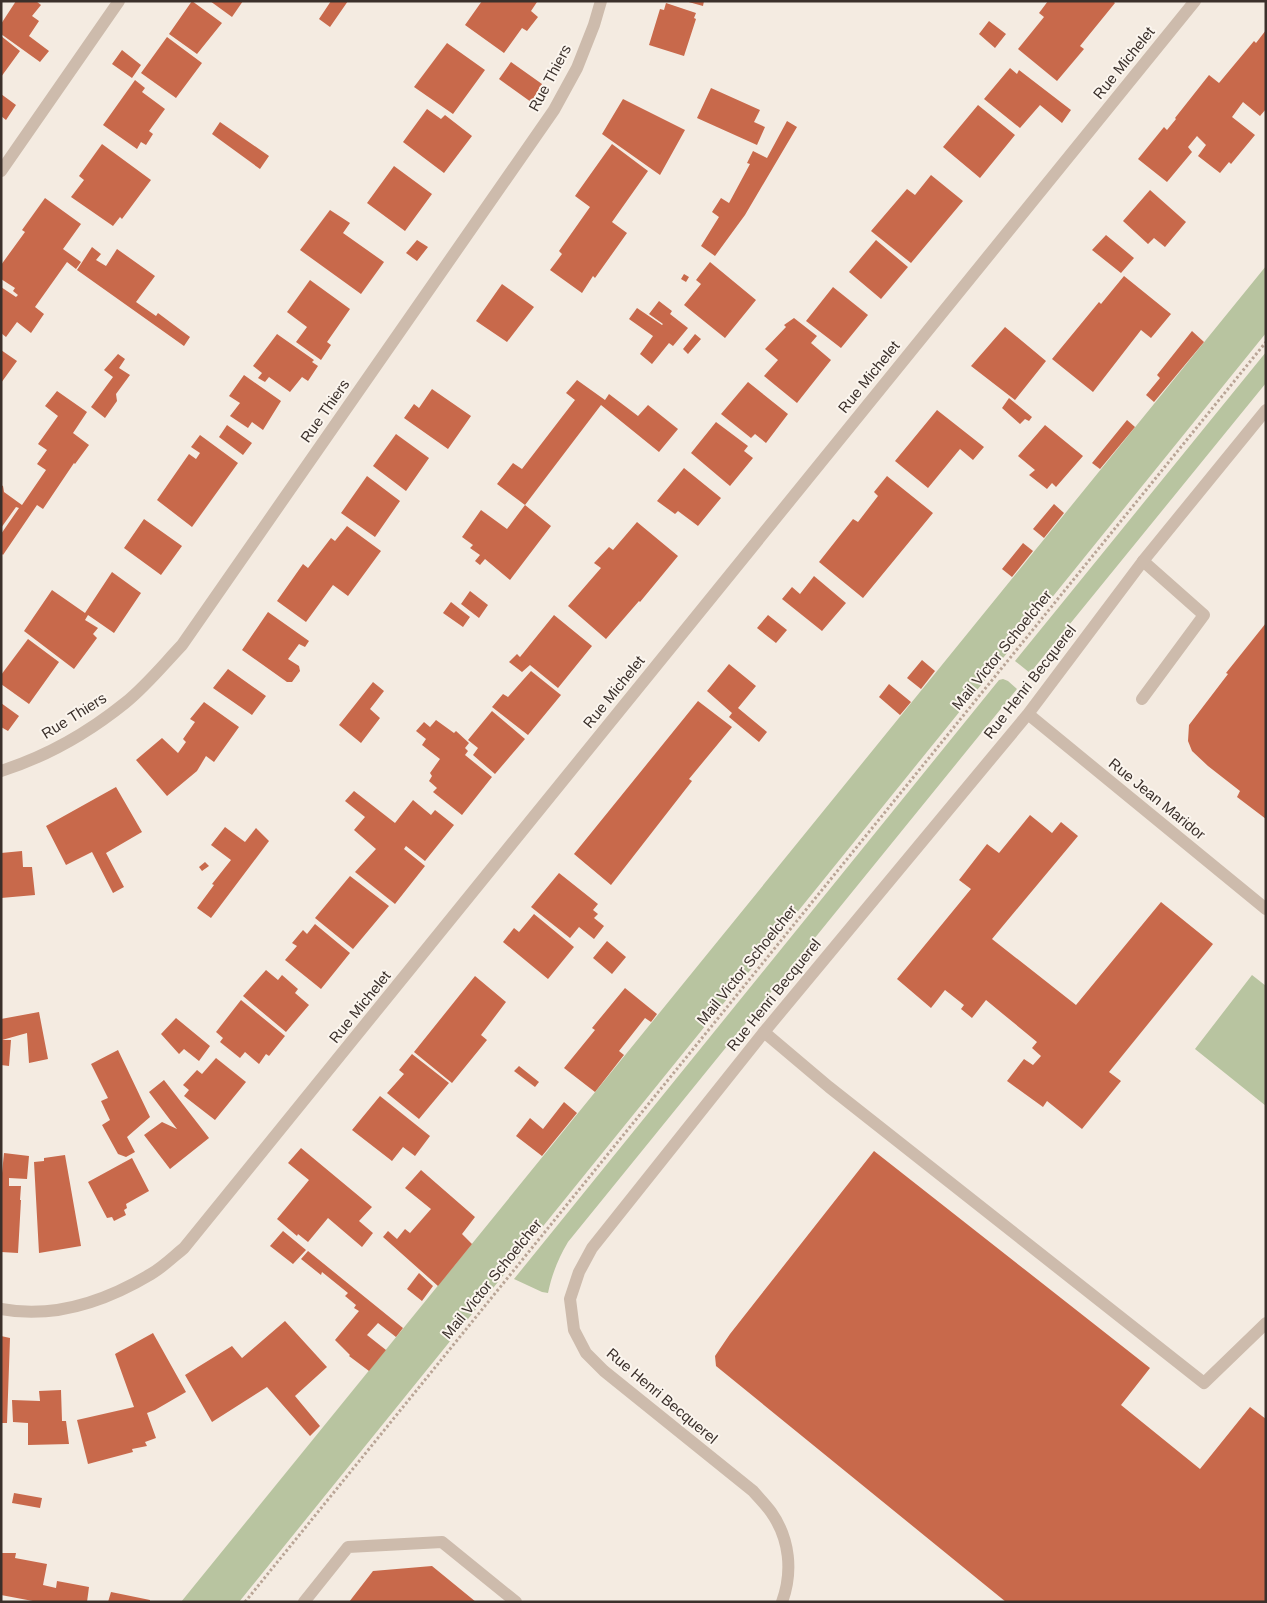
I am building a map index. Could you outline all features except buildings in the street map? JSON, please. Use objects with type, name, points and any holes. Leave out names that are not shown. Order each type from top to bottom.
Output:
[{"type":"street","points":[[1,171],[119,1]]},
{"type":"street","name":"Rue Thiers","points":[[1,771],[47,752],[89,729],[126,702],[182,645],[554,110],[577,68],[601,1]]},
{"type":"street","name":"Rue Michelet","points":[[1,1309],[13,1312],[48,1311],[81,1305],[111,1295],[152,1273],[184,1248],[1195,1]]},
{"type":"street","name":"Rue Henri Becquerel","points":[[782,1602],[787,1588],[789,1558],[783,1534],[771,1512],[753,1491],[604,1371],[586,1353],[574,1330],[570,1300],[579,1272],[592,1248],[764,1032],[1028,714],[1143,561],[1266,410]]},
{"type":"street","points":[[1142,699],[1204,615],[1143,561]]},
{"type":"street","name":"Rue Jean Maridor","points":[[1028,714],[1266,909]]},
{"type":"street","points":[[764,1032],[837,1093],[1204,1383],[1266,1323]]},
{"type":"street","points":[[304,1602],[348,1547],[442,1542],[516,1602]]},
{"type":"path","name":"Mail Victor Schoelcher","points":[[246,1602],[1266,342]]},
{"type":"green space","points":[[1266,266],[1266,333],[239,1602],[181,1602]]},
{"type":"green space","points":[[1266,352],[1266,383],[1030,673],[1015,661]]},
{"type":"green space","points":[[1003,679],[1017,689],[568,1242],[551,1279],[548,1293],[514,1279],[999,680]]},
{"type":"green space","points":[[1252,975],[1266,986],[1266,1106],[1195,1049]]}]
